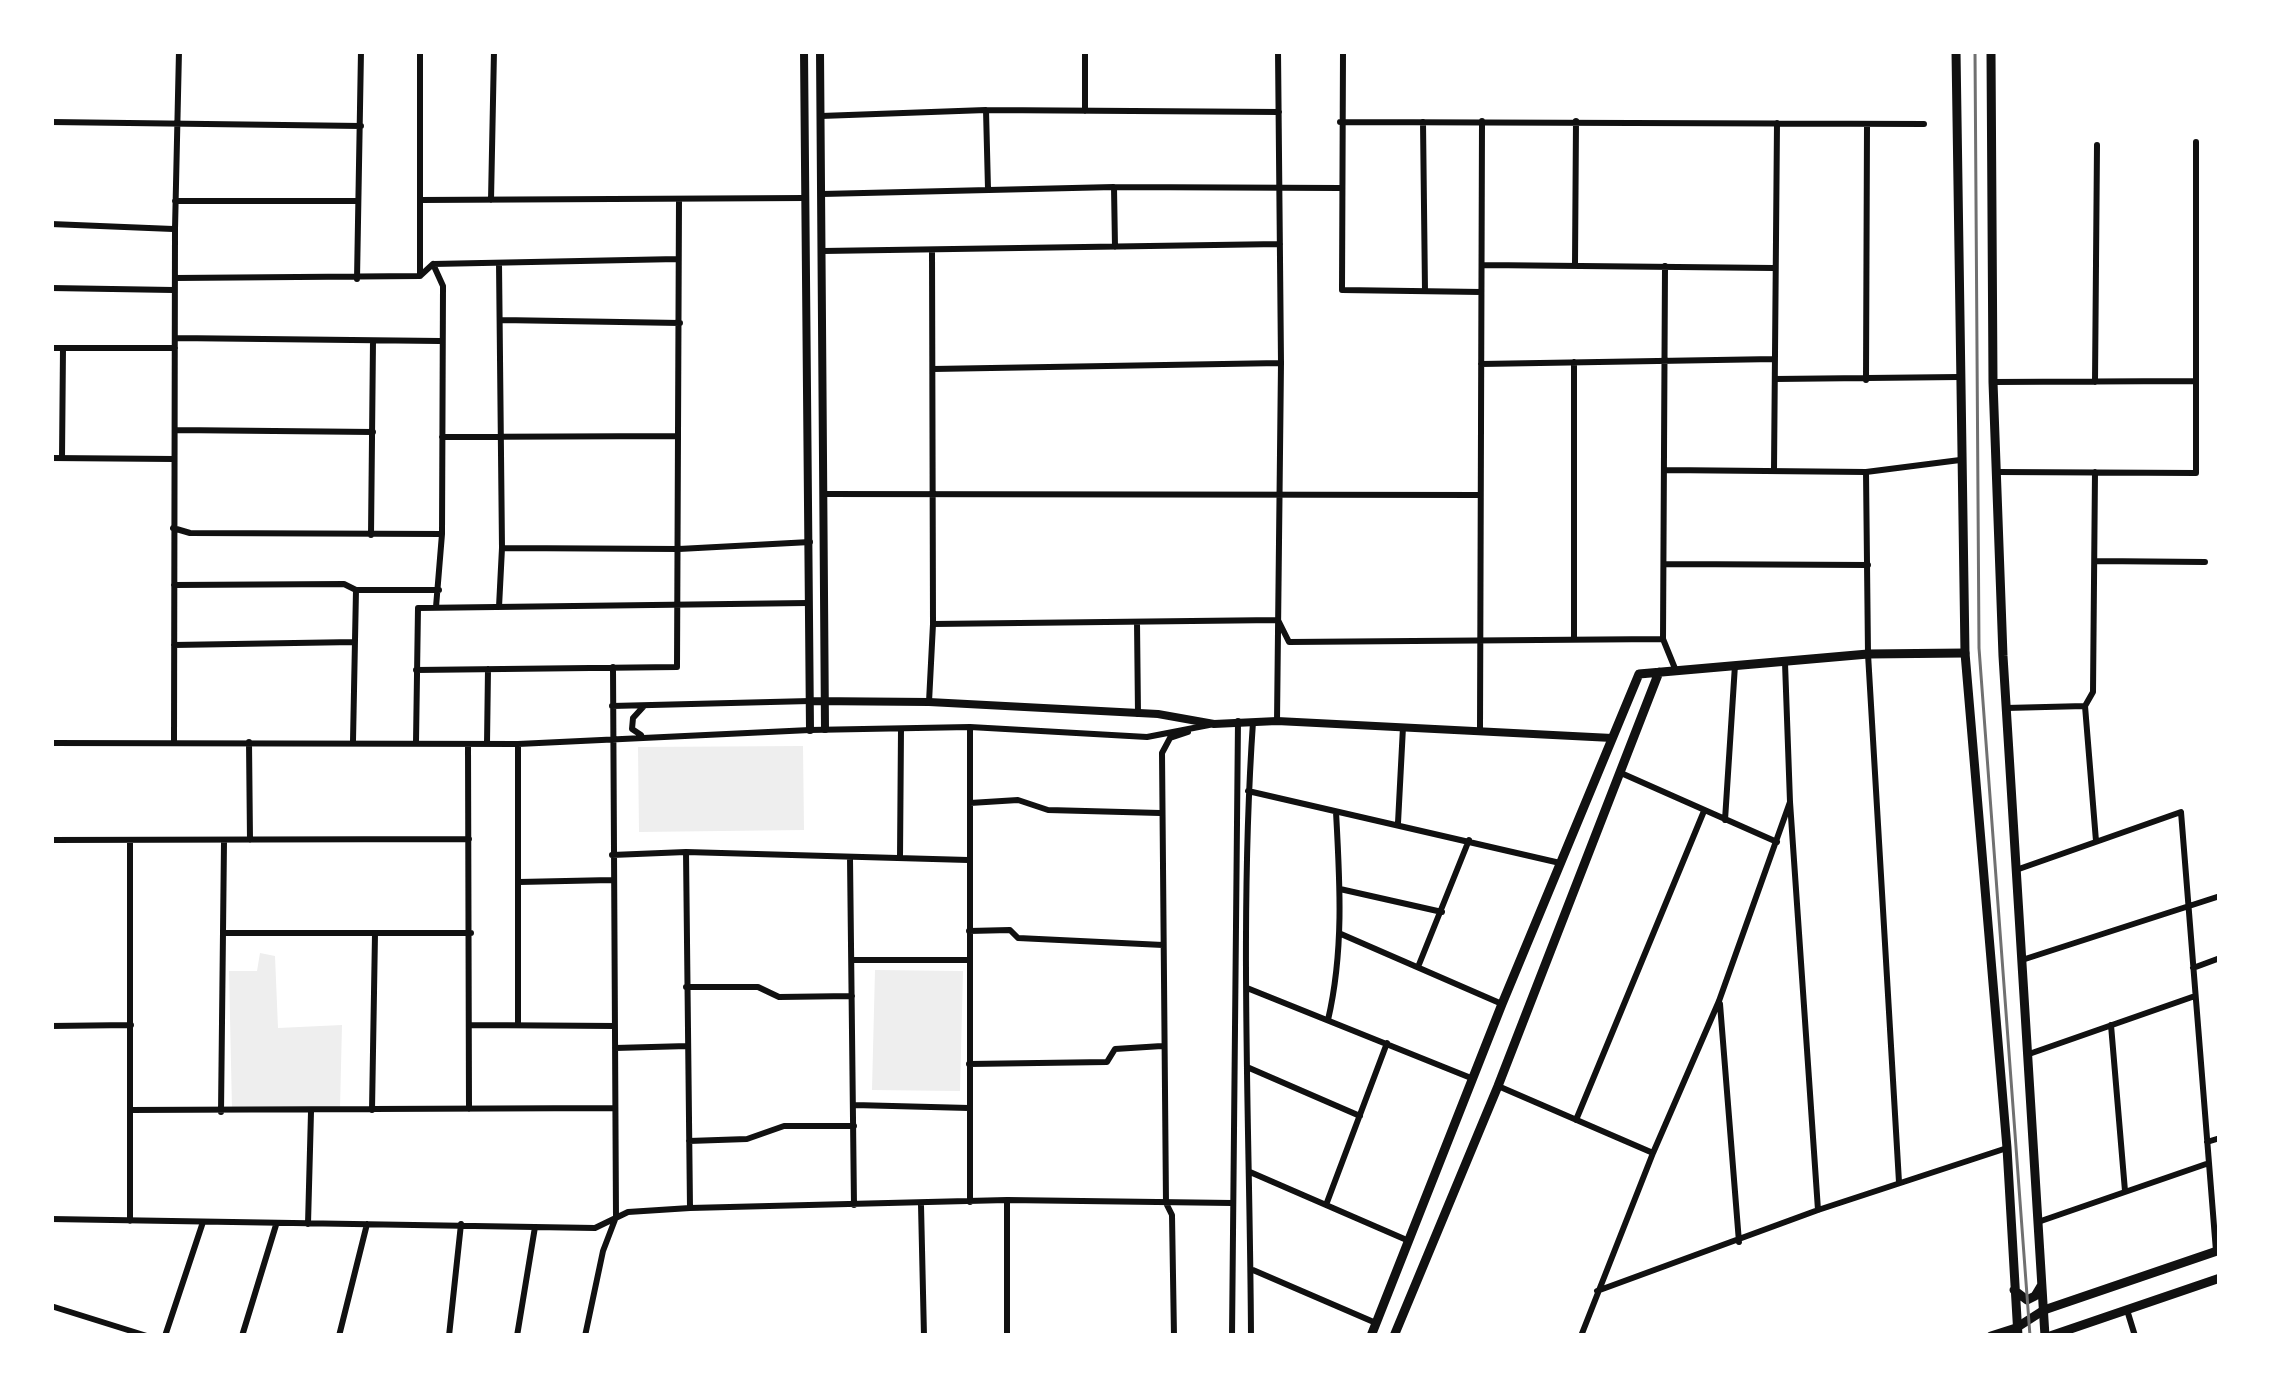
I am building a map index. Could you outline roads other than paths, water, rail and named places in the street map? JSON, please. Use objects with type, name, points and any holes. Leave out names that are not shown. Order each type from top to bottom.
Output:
[{"type":"main road","points":[[1955,51],[1966,652],[2007,1148],[2017,1332]]},
{"type":"main road","points":[[1991,51],[1994,382],[2006,708],[2048,1336],[2220,1278]]},
{"type":"main road","points":[[1371,1336],[1639,674],[1868,654],[1966,652]]},
{"type":"main road","points":[[1394,1336],[1498,1086],[1659,672]]},
{"type":"main road","points":[[1992,1336],[2017,1332],[2044,1310],[2218,1251]]},
{"type":"main road","points":[[2014,1290],[2027,1300],[2036,1296],[2042,1283]]},
{"type":"street","points":[[174,743],[179,51]]},
{"type":"street","points":[[357,278],[362,51]]},
{"type":"street","points":[[420,51],[420,276]]},
{"type":"street","points":[[491,200],[494,51]]},
{"type":"street","points":[[804,51],[810,730]]},
{"type":"street","points":[[820,51],[825,729]]},
{"type":"street","points":[[1085,51],[1085,111]]},
{"type":"street","points":[[1277,721],[1278,51]]},
{"type":"street","points":[[1342,51],[1342,290],[1481,292]]},
{"type":"street","points":[[821,116],[986,110],[1279,112]]},
{"type":"street","points":[[986,110],[988,189]]},
{"type":"street","points":[[1575,264],[1576,121]]},
{"type":"street","points":[[51,122],[361,126]]},
{"type":"street","points":[[1340,122],[1924,124]]},
{"type":"street","points":[[1423,122],[1425,291]]},
{"type":"street","points":[[1480,729],[1482,122]]},
{"type":"street","points":[[1774,470],[1777,123]]},
{"type":"street","points":[[1866,380],[1867,125]]},
{"type":"street","points":[[1998,472],[2196,473],[2196,142]]},
{"type":"street","points":[[2096,382],[2097,145]]},
{"type":"street","points":[[822,194],[1114,187],[1340,188]]},
{"type":"street","points":[[1114,187],[1115,247]]},
{"type":"street","points":[[420,200],[805,198]]},
{"type":"street","points":[[416,670],[677,667],[679,199]]},
{"type":"street","points":[[175,201],[359,201]]},
{"type":"street","points":[[51,224],[175,229]]},
{"type":"street","points":[[823,251],[1280,244]]},
{"type":"street","points":[[929,702],[932,250]]},
{"type":"street","points":[[175,278],[420,276],[433,264],[678,259]]},
{"type":"street","points":[[499,262],[499,608]]},
{"type":"street","points":[[433,264],[443,286],[442,534],[436,607]]},
{"type":"street","points":[[1483,265],[1774,268]]},
{"type":"street","points":[[1665,266],[1663,639],[1676,670]]},
{"type":"street","points":[[51,288],[175,290]]},
{"type":"street","points":[[501,320],[680,322]]},
{"type":"street","points":[[175,338],[440,340]]},
{"type":"street","points":[[371,535],[373,341]]},
{"type":"street","points":[[51,348],[175,348]]},
{"type":"street","points":[[62,458],[63,348]]},
{"type":"street","points":[[1481,364],[1774,359]]},
{"type":"street","points":[[1574,362],[1574,639]]},
{"type":"street","points":[[933,368],[1281,363]]},
{"type":"street","points":[[1775,379],[1959,377]]},
{"type":"street","points":[[1994,382],[2195,381]]},
{"type":"street","points":[[175,430],[373,432]]},
{"type":"street","points":[[440,437],[678,436]]},
{"type":"street","points":[[51,458],[174,459]]},
{"type":"street","points":[[1666,470],[1866,472],[1960,460]]},
{"type":"street","points":[[1866,472],[1868,654],[1899,1182]]},
{"type":"street","points":[[2095,472],[2093,692],[2085,706],[2096,841]]},
{"type":"street","points":[[825,494],[1480,495]]},
{"type":"street","points":[[173,528],[190,533],[442,534]]},
{"type":"street","points":[[502,548],[679,549],[810,542]]},
{"type":"street","points":[[2095,561],[2205,562]]},
{"type":"street","points":[[1665,564],[1868,565]]},
{"type":"street","points":[[174,585],[344,584],[356,590],[440,590]]},
{"type":"street","points":[[353,741],[356,590]]},
{"type":"street","points":[[416,742],[418,608],[811,603]]},
{"type":"street","points":[[1278,620],[1289,642],[1663,639]]},
{"type":"street","points":[[933,624],[1278,620]]},
{"type":"street","points":[[1137,622],[1138,714]]},
{"type":"street","points":[[174,645],[356,642]]},
{"type":"street","points":[[1785,662],[1818,1210]]},
{"type":"street","points":[[1725,820],[1735,664]]},
{"type":"street","points":[[809,667],[819,675],[824,665]]},
{"type":"street","points":[[585,1336],[603,1251],[616,1217],[613,667]]},
{"type":"street","points":[[487,744],[488,669]]},
{"type":"street","points":[[612,706],[929,702],[1138,714],[1214,724]]},
{"type":"street","points":[[644,706],[632,718],[632,729],[645,738]]},
{"type":"street","points":[[2006,708],[2085,706]]},
{"type":"street","points":[[51,743],[518,744],[970,727],[1148,737],[1238,721],[1612,738]]},
{"type":"street","points":[[1232,1336],[1238,721]]},
{"type":"street","points":[[1251,1336],[1247,988],[1253,722]]},
{"type":"street","points":[[1174,1336],[1162,1046],[1162,753],[1170,738],[1214,724]]},
{"type":"street","points":[[970,727],[970,1202]]},
{"type":"street","points":[[1398,824],[1403,727]]},
{"type":"street","points":[[899,858],[901,729]]},
{"type":"street","points":[[249,742],[250,840]]},
{"type":"street","points":[[468,744],[470,1108]]},
{"type":"street","points":[[518,744],[518,1024]]},
{"type":"street","points":[[1621,772],[1777,842]]},
{"type":"street","points":[[1249,791],[1560,863]]},
{"type":"street","points":[[970,803],[1018,800],[1048,811],[1160,813]]},
{"type":"street","points":[[1581,1336],[1719,1001],[1790,802]]},
{"type":"street","points":[[1576,1120],[1704,811]]},
{"type":"street","points":[[1328,1020],[1341,934],[1336,812]]},
{"type":"street","points":[[2016,870],[2181,812],[2218,1251]]},
{"type":"street","points":[[51,840],[469,839]]},
{"type":"street","points":[[1418,967],[1469,840]]},
{"type":"street","points":[[130,842],[130,1221]]},
{"type":"street","points":[[221,1112],[224,842]]},
{"type":"street","points":[[612,855],[686,852],[968,860]]},
{"type":"street","points":[[686,852],[690,1208]]},
{"type":"street","points":[[850,858],[854,1205]]},
{"type":"street","points":[[519,882],[613,880]]},
{"type":"street","points":[[1340,889],[1442,912]]},
{"type":"street","points":[[2022,960],[2220,896]]},
{"type":"street","points":[[969,931],[1010,930],[1018,938],[1163,945]]},
{"type":"street","points":[[222,933],[471,933]]},
{"type":"street","points":[[372,1111],[375,934]]},
{"type":"street","points":[[1341,934],[1502,1004]]},
{"type":"street","points":[[2193,968],[2220,958]]},
{"type":"street","points":[[852,960],[969,960]]},
{"type":"street","points":[[686,987],[758,987],[779,997],[852,996]]},
{"type":"street","points":[[1247,988],[1474,1080]]},
{"type":"street","points":[[2028,1054],[2195,995]]},
{"type":"street","points":[[1719,1001],[1739,1242]]},
{"type":"street","points":[[471,1024],[615,1026]]},
{"type":"street","points":[[51,1026],[131,1025]]},
{"type":"street","points":[[2111,1025],[2125,1191]]},
{"type":"street","points":[[1326,1205],[1387,1043]]},
{"type":"street","points":[[615,1048],[688,1046]]},
{"type":"street","points":[[969,1064],[1107,1062],[1115,1049],[1162,1046]]},
{"type":"street","points":[[1247,1067],[1360,1116]]},
{"type":"street","points":[[1498,1086],[1653,1153]]},
{"type":"street","points":[[854,1106],[969,1108]]},
{"type":"street","points":[[130,1110],[615,1108]]},
{"type":"street","points":[[308,1224],[311,1112]]},
{"type":"street","points":[[688,1141],[747,1139],[784,1126],[854,1126]]},
{"type":"street","points":[[2207,1142],[2220,1138]]},
{"type":"street","points":[[1596,1292],[1818,1210],[2007,1148]]},
{"type":"street","points":[[2038,1222],[2209,1163]]},
{"type":"street","points":[[1250,1172],[1409,1240]]},
{"type":"street","points":[[51,1219],[595,1228],[628,1212],[690,1208],[1007,1200],[1232,1203]]},
{"type":"street","points":[[1007,1200],[1007,1336]]},
{"type":"street","points":[[921,1205],[924,1336]]},
{"type":"street","points":[[165,1336],[203,1222]]},
{"type":"street","points":[[242,1336],[276,1224]]},
{"type":"street","points":[[339,1336],[367,1224]]},
{"type":"street","points":[[449,1336],[461,1224]]},
{"type":"street","points":[[517,1336],[535,1227]]},
{"type":"street","points":[[1251,1270],[1376,1323]]},
{"type":"street","points":[[51,1306],[148,1336]]},
{"type":"street","points":[[2127,1310],[2134,1336]]},
{"type":"railway","points":[[1975,51],[1979,648],[2030,1336]]}]
